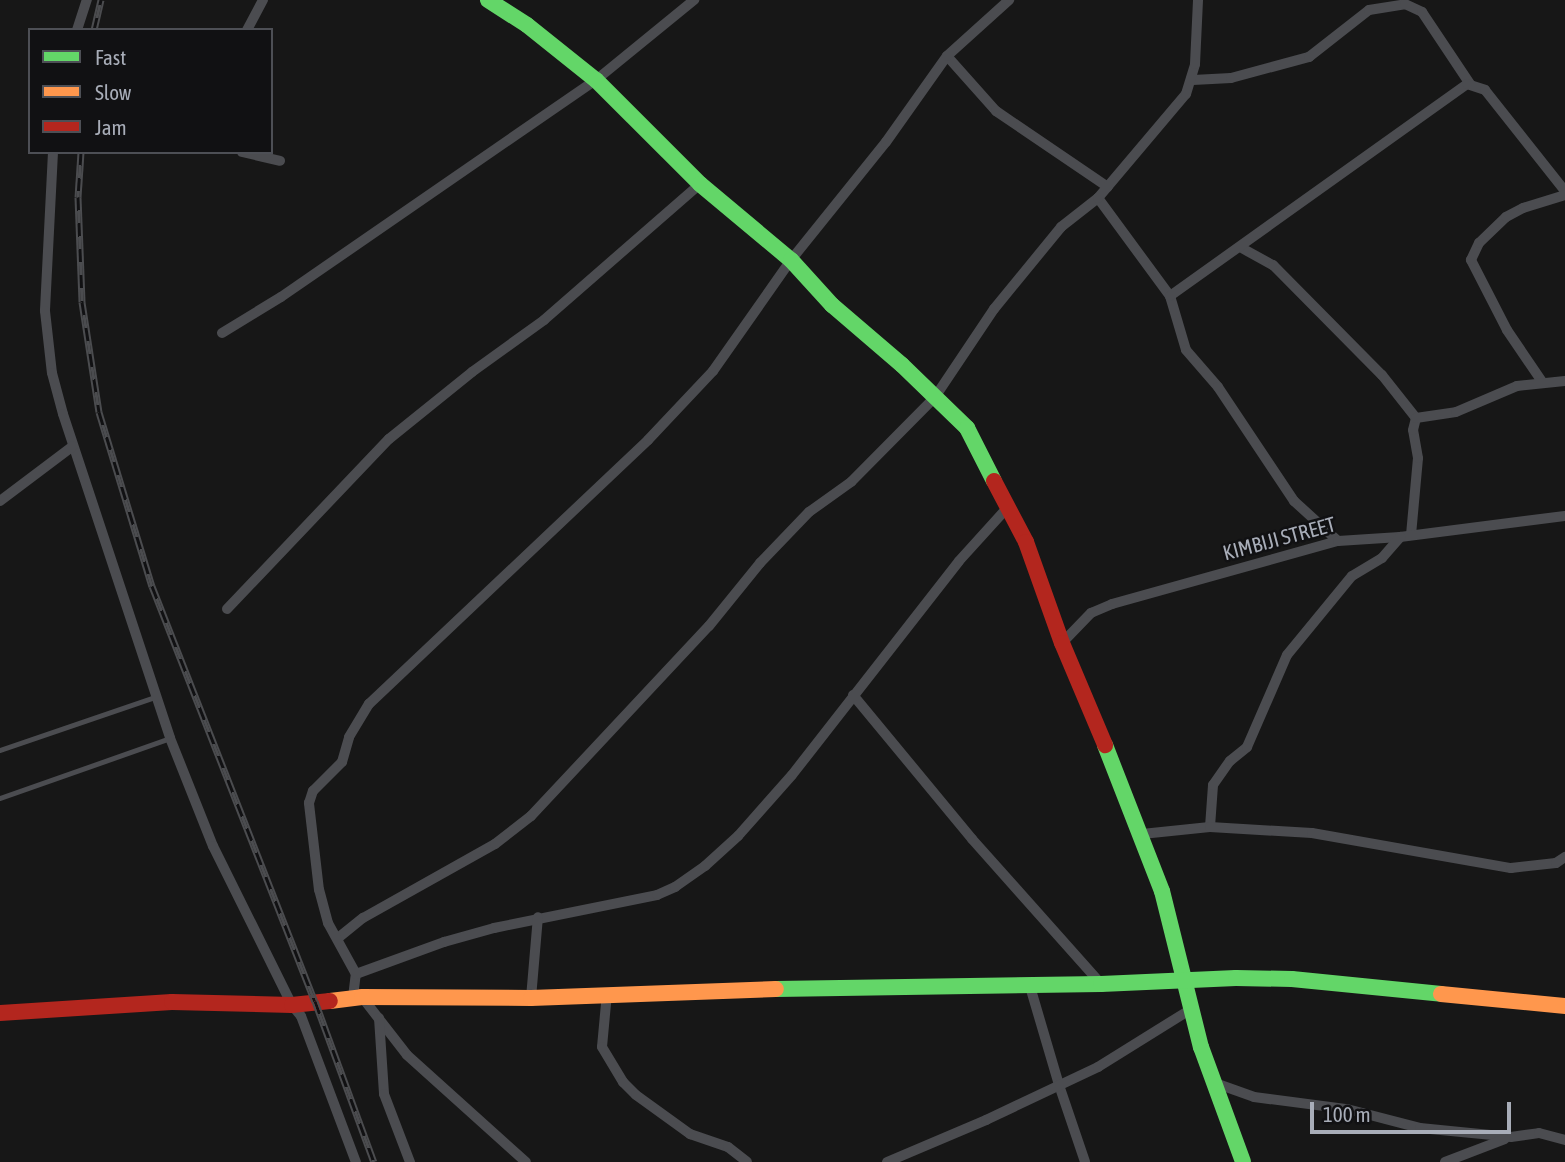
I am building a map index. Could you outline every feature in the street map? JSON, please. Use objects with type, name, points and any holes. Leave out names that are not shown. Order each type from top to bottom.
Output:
[{"type":"street","points":[[78,28],[87,0]]},
{"type":"street","points":[[248,28],[263,0]]},
{"type":"street","points":[[488,0],[527,25],[596,80],[700,184],[791,260],[832,305],[967,428],[1040,576],[1062,643],[1142,834],[1186,981],[1191,1009],[1243,1162]]},
{"type":"street","points":[[222,333],[281,297],[596,80],[694,0]]},
{"type":"street","points":[[526,1162],[407,1055],[379,1018],[358,997],[356,974],[328,923],[319,890],[309,803],[313,791],[342,762],[349,737],[369,704],[673,414],[734,345],[791,260],[886,142],[947,56],[1009,0]]},
{"type":"street","points":[[338,939],[372,912],[495,844],[531,816],[709,625],[760,563],[809,512],[851,482],[935,397],[994,309],[1061,227],[1098,198],[1182,100],[1193,80],[1198,0]]},
{"type":"street","points":[[1193,80],[1231,78],[1309,57],[1369,10],[1381,6],[1405,4],[1422,12],[1470,84],[1485,90],[1565,193],[1506,217],[1479,243],[1471,260],[1507,330],[1544,383]]},
{"type":"street","points":[[947,56],[996,111],[1108,187]]},
{"type":"street","points":[[1170,296],[1453,92],[1470,84]]},
{"type":"street","points":[[53,154],[46,342],[72,446],[131,615],[170,738],[213,846],[292,1005],[300,1016],[356,1162]]},
{"type":"street","points":[[250,154],[280,161]]},
{"type":"street","points":[[227,609],[389,439],[472,372],[544,320],[700,184]]},
{"type":"street","points":[[1098,198],[1170,296],[1186,350],[1218,387],[1294,501],[1338,541]]},
{"type":"street","points":[[1240,247],[1273,265],[1382,375],[1416,418]]},
{"type":"street","points":[[1416,418],[1447,415],[1517,386],[1565,382]]},
{"type":"street","points":[[1210,827],[1213,785],[1230,761],[1247,747],[1287,655],[1352,576],[1382,558],[1406,536],[1418,458],[1413,430],[1416,418]]},
{"type":"street","points":[[0,501],[72,446]]},
{"type":"street","points":[[356,974],[444,942],[538,917],[656,895],[675,887],[705,866],[738,836],[792,775],[959,561],[1007,509]]},
{"type":"street","name":"KIMBIJI STREET","points":[[1062,643],[1091,613],[1112,604],[1338,541],[1406,536],[1565,516]]},
{"type":"street","points":[[853,695],[972,839],[1101,984]]},
{"type":"street","points":[[1142,834],[1210,827],[1312,833],[1511,868],[1562,861]]},
{"type":"street","points":[[531,998],[538,917]]},
{"type":"street","points":[[0,1013],[172,1003],[292,1005],[358,997],[531,998],[607,993],[1292,979],[1565,1006]]},
{"type":"street","points":[[1029,983],[1059,1085],[1086,1162]]},
{"type":"street","points":[[607,993],[602,1047],[623,1082],[636,1095],[690,1133],[728,1147],[747,1162]]},
{"type":"street","points":[[887,1162],[986,1120],[1059,1085],[1135,1046],[1191,1009]]},
{"type":"street","points":[[379,1018],[384,1094],[410,1162]]},
{"type":"street","points":[[1215,1083],[1254,1097],[1347,1109],[1420,1128],[1511,1137]]},
{"type":"street","points":[[1445,1162],[1511,1137],[1539,1133],[1565,1140]]},
{"type":"lane","points":[[0,750],[155,697]]},
{"type":"lane","points":[[0,798],[170,738]]},
{"type":"railway","points":[[94,28],[101,0]]},
{"type":"railway","points":[[81,154],[78,197],[82,302],[99,412],[152,586],[315,1001],[374,1162]]},
{"type":"traffic: fast","points":[[488,0],[527,25],[596,80],[700,184],[791,260],[832,305],[902,365],[967,428],[994,481]]},
{"type":"traffic: fast","points":[[1105,745],[1162,891],[1201,1047],[1243,1162]]},
{"type":"traffic: fast","points":[[776,989],[1101,984],[1236,978],[1292,979],[1441,994]]},
{"type":"traffic: slow","points":[[330,1001],[362,997],[531,998],[776,989]]},
{"type":"traffic: slow","points":[[1441,994],[1565,1006]]},
{"type":"traffic: jam","points":[[994,481],[1026,542],[1062,643],[1105,745]]},
{"type":"traffic: jam","points":[[0,1013],[172,1002],[292,1005],[330,1001]]}]
